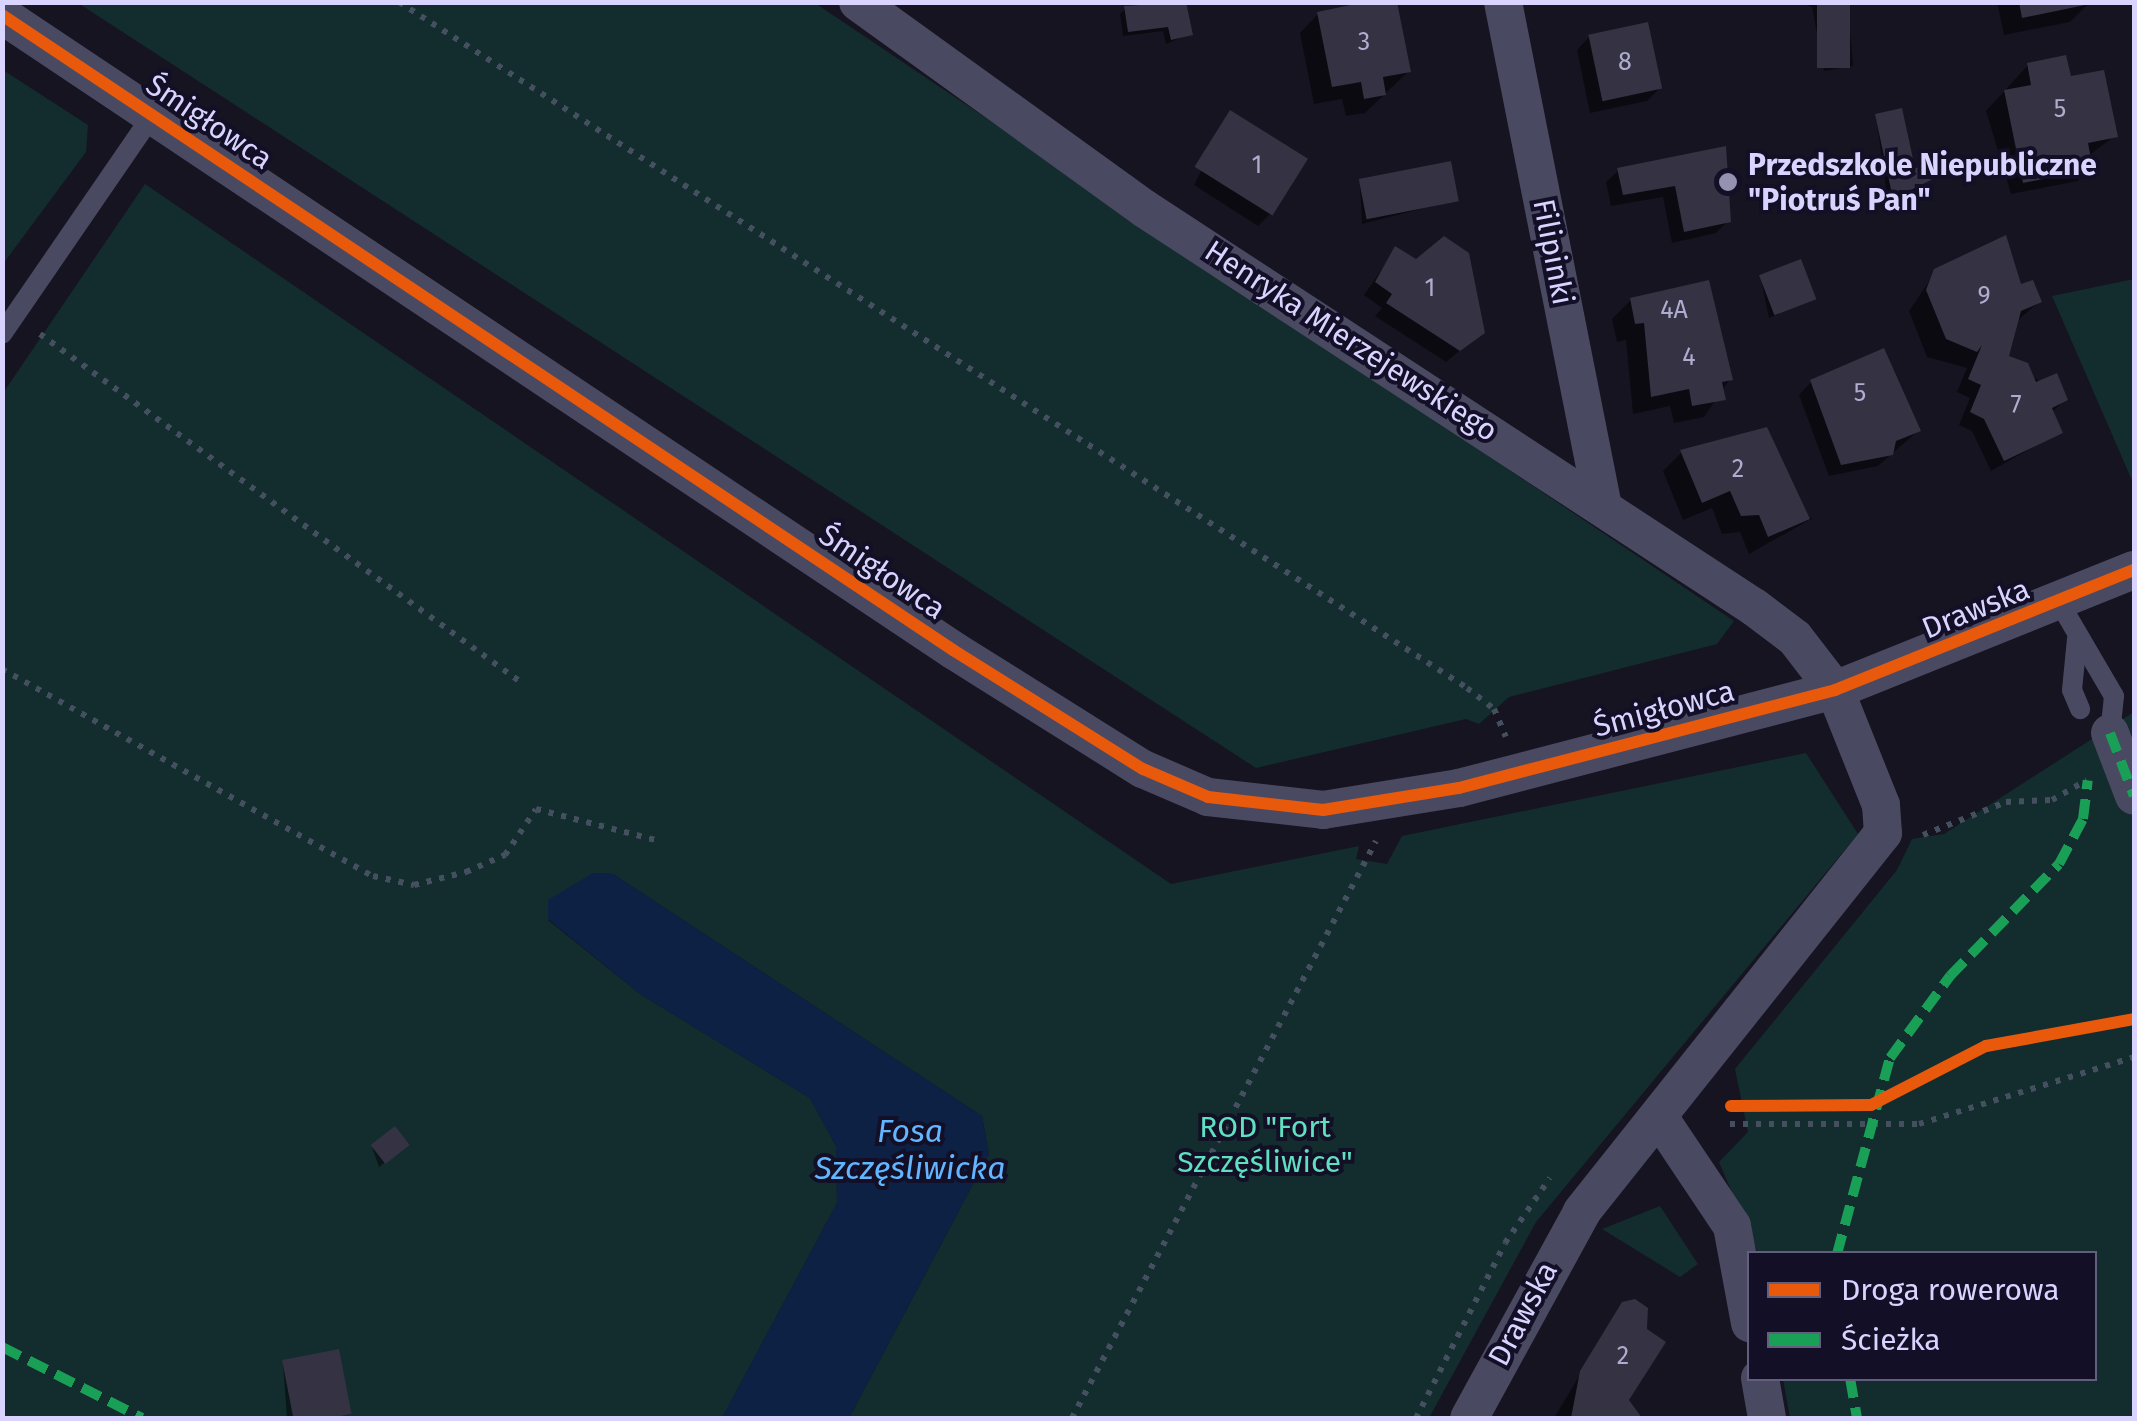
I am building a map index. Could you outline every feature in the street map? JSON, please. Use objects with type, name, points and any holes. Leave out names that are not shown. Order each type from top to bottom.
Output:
[{"type":"street","name":"Henryka Mierzejewskiego","points":[[858,2],[1145,209],[1602,502],[1795,638],[1835,690]]},
{"type":"street","name":"Filipinki","points":[[1503,2],[1602,502]]},
{"type":"street","name":"Śmigłowca","points":[[2,15],[953,650],[1142,769],[1208,796],[1280,812],[1369,804],[1835,690]]},
{"type":"street","name":"Drawska","points":[[1469,1418],[1544,1271],[1659,1117],[1882,833],[1881,805],[1835,690],[2134,570]]},
{"type":"street","points":[[2114,725],[2134,796]]},
{"type":"street","points":[[1659,1117],[1732,1226],[1747,1306]]},
{"type":"street","points":[[1761,1381],[1767,1418]]},
{"type":"lane","points":[[2,334],[152,114]]},
{"type":"lane","points":[[2060,602],[2077,639],[2102,662],[2114,725]]},
{"type":"lane","points":[[2076,699],[2077,639]]},
{"type":"path","points":[[399,2],[1494,709]]},
{"type":"path","points":[[42,336],[522,683]]},
{"type":"path","points":[[2,669],[373,876],[414,885],[466,872],[505,855],[536,809],[656,840]]},
{"type":"path","points":[[1909,834],[1930,836],[2006,802],[2052,800],[2100,773],[2093,758],[2114,725]]},
{"type":"path","points":[[1072,1418],[1371,862]]},
{"type":"path","points":[[1730,1124],[1919,1124],[2134,1057]]},
{"type":"path","points":[[1731,1106],[1871,1106]]},
{"type":"green space","points":[[78,3],[815,3],[1734,621],[1717,644],[1509,697],[1479,724],[1466,719],[1256,768]]},
{"type":"green space","points":[[3,70],[88,125],[86,152],[3,264]]},
{"type":"green space","name":"ROD \"Fort Szczęśliwice\"","points":[[145,184],[1171,884],[1359,846],[1356,859],[1387,864],[1402,836],[1806,753],[1858,834],[1536,1222],[1429,1418],[849,1418],[989,1154],[982,1116],[613,874],[593,873],[548,920],[640,994],[810,1098],[836,1146],[837,1203],[722,1418],[3,1418],[3,393]]},
{"type":"green space","points":[[2134,279],[2134,485],[2052,296]]},
{"type":"green space","points":[[2134,712],[2134,1418],[1790,1418],[1783,1381],[2097,1381],[2097,1251],[1757,1251],[1719,1162],[1748,1132],[1735,1069],[1897,870],[1912,839],[1944,834]]},
{"type":"green space","points":[[1660,1206],[1698,1264],[1680,1277],[1602,1229]]},
{"type":"water","name":"Fosa Szczęśliwicka","points":[[593,873],[613,874],[982,1116],[989,1154],[849,1418],[722,1418],[837,1203],[836,1146],[810,1098],[640,994],[548,919],[548,900]]},
{"type":"building","points":[[1186,2],[1193,35],[1171,40],[1168,27],[1128,32],[1124,6]]},
{"type":"building","points":[[1365,2],[1397,2],[1411,72],[1383,77],[1386,95],[1364,99],[1361,82],[1332,87],[1317,12]]},
{"type":"building","points":[[1817,2],[1850,2],[1850,68],[1817,68]]},
{"type":"building","points":[[2019,2],[2090,2],[2090,4],[2022,18]]},
{"type":"building","points":[[1648,22],[1662,89],[1602,101],[1588,35]]},
{"type":"building","points":[[2066,55],[2071,76],[2104,70],[2118,137],[2088,143],[2093,169],[2023,183],[2004,90],[2031,85],[2027,63]]},
{"type":"building","points":[[1902,108],[1915,168],[1928,166],[1931,180],[1893,199],[1875,114]]},
{"type":"building","points":[[1230,110],[1308,159],[1273,216],[1194,167]]},
{"type":"building","points":[[1726,146],[1731,222],[1684,232],[1675,186],[1623,195],[1617,168]]},
{"type":"building","points":[[1451,161],[1459,201],[1367,219],[1359,179]]},
{"type":"building","points":[[2006,235],[2021,284],[2033,280],[2042,302],[2021,311],[2009,356],[2028,363],[2036,382],[2057,373],[2068,400],[2052,408],[2063,433],[2004,461],[1984,419],[1970,412],[1981,385],[1968,379],[1982,345],[1977,352],[1946,339],[1926,290],[1934,269]]},
{"type":"building","points":[[1444,236],[1469,253],[1485,333],[1460,351],[1386,303],[1392,294],[1375,282],[1395,246],[1416,259]]},
{"type":"building","points":[[1801,259],[1816,299],[1774,315],[1759,275]]},
{"type":"building","points":[[1709,280],[1733,380],[1722,382],[1726,400],[1692,406],[1689,389],[1651,397],[1644,323],[1635,324],[1630,298]]},
{"type":"building","points":[[1884,348],[1921,431],[1896,441],[1893,455],[1841,465],[1810,380]]},
{"type":"building","points":[[1767,427],[1810,519],[1768,537],[1759,515],[1741,516],[1730,491],[1702,503],[1680,450]]},
{"type":"building","points":[[395,1126],[410,1145],[385,1164],[371,1145]]},
{"type":"building","points":[[1635,1299],[1648,1308],[1647,1329],[1666,1342],[1629,1400],[1642,1418],[1571,1418],[1580,1371],[1622,1302]]},
{"type":"building","points":[[339,1349],[352,1414],[293,1418],[282,1360]]},
{"type":"marked path","points":[[2110,733],[2134,796]]},
{"type":"marked path","points":[[1838,1251],[1890,1058],[1950,976],[2059,864],[2083,819],[2088,780]]},
{"type":"marked path","points":[[2,1347],[142,1418]]},
{"type":"marked path","points":[[1851,1381],[1857,1418]]},
{"type":"cycle path","points":[[2,15],[953,650],[1143,769],[1208,797],[1323,810],[1459,788],[1835,690],[2134,570]]},
{"type":"cycle path","points":[[1731,1106],[1871,1105],[1986,1046],[2134,1019]]},
{"type":"place","name":"Przedszkole Niepubliczne \"Piotruś Pan\"","points":[[1728,182]]}]
